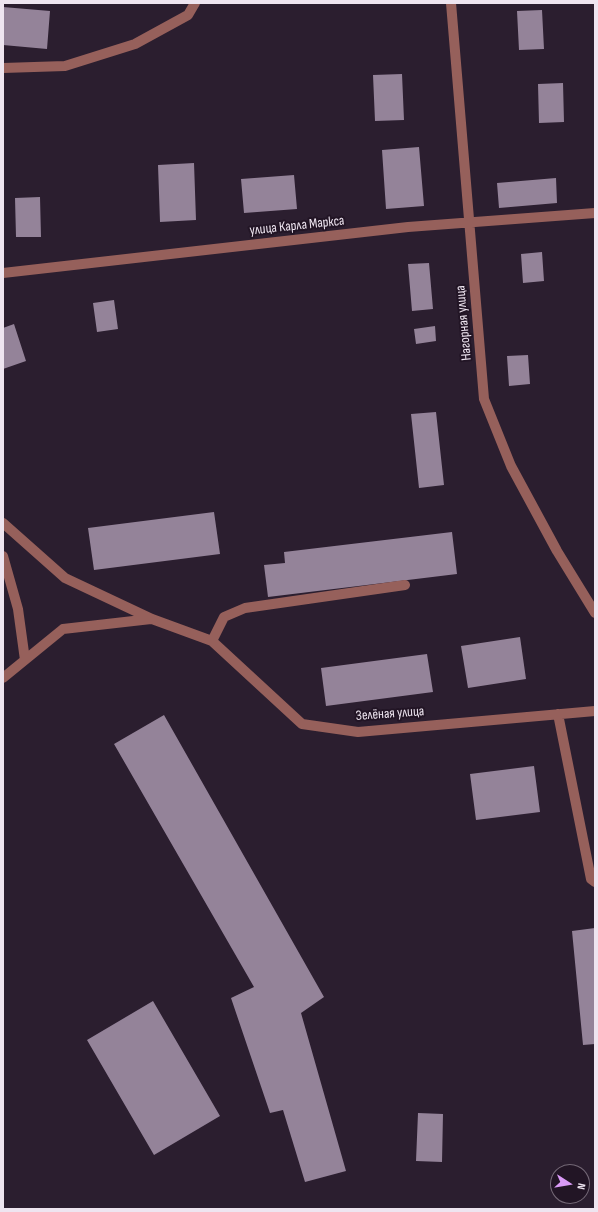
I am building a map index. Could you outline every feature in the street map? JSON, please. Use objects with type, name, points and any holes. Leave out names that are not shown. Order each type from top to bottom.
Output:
[{"type":"street","points":[[3,68],[64,66],[135,44],[188,15],[195,3]]},
{"type":"street","name":"Нагорная улица","points":[[451,3],[484,399],[511,466],[556,551],[595,613]]},
{"type":"street","name":"улица Карла Маркса","points":[[3,273],[469,222],[595,213]]},
{"type":"street","name":"Зелёная улица","points":[[3,523],[65,578],[152,619],[212,641],[302,724],[358,732],[595,711]]},
{"type":"street","points":[[3,556],[18,609],[25,660]]},
{"type":"street","points":[[212,641],[224,617],[245,608],[405,585]]},
{"type":"street","points":[[3,678],[63,629],[152,619]]},
{"type":"street","points":[[558,714],[591,879],[595,882]]},
{"type":"building","points":[[3,7],[50,11],[47,49],[3,45]]},
{"type":"building","points":[[542,10],[544,49],[519,50],[517,11]]},
{"type":"building","points":[[402,74],[404,120],[375,121],[373,75]]},
{"type":"building","points":[[563,83],[564,122],[539,123],[538,84]]},
{"type":"building","points":[[419,147],[424,206],[386,209],[382,150]]},
{"type":"building","points":[[194,163],[196,220],[160,222],[158,165]]},
{"type":"building","points":[[294,175],[297,209],[244,213],[241,179]]},
{"type":"building","points":[[556,178],[557,203],[499,208],[497,183]]},
{"type":"building","points":[[40,197],[41,237],[16,237],[15,198]]},
{"type":"building","points":[[542,252],[544,281],[523,283],[521,254]]},
{"type":"building","points":[[429,263],[433,309],[412,311],[408,264]]},
{"type":"building","points":[[114,300],[118,329],[97,332],[93,303]]},
{"type":"building","points":[[14,324],[26,361],[3,369],[3,328]]},
{"type":"building","points":[[435,326],[436,341],[416,344],[414,329]]},
{"type":"building","points":[[528,355],[530,384],[509,386],[507,356]]},
{"type":"building","points":[[436,412],[444,485],[419,488],[411,414]]},
{"type":"building","points":[[214,512],[220,554],[94,570],[88,528]]},
{"type":"building","points":[[452,532],[457,574],[268,597],[264,565],[285,563],[284,552]]},
{"type":"building","points":[[520,637],[526,679],[468,688],[461,646]]},
{"type":"building","points":[[427,654],[433,692],[326,706],[321,668]]},
{"type":"building","points":[[164,715],[324,997],[301,1013],[346,1171],[305,1182],[283,1110],[270,1113],[231,998],[254,987],[114,744]]},
{"type":"building","points":[[534,766],[540,812],[476,820],[470,774]]},
{"type":"building","points":[[595,928],[595,1044],[583,1045],[572,931]]},
{"type":"building","points":[[153,1001],[220,1116],[154,1155],[87,1040]]},
{"type":"building","points":[[418,1113],[443,1114],[442,1162],[416,1161]]}]
